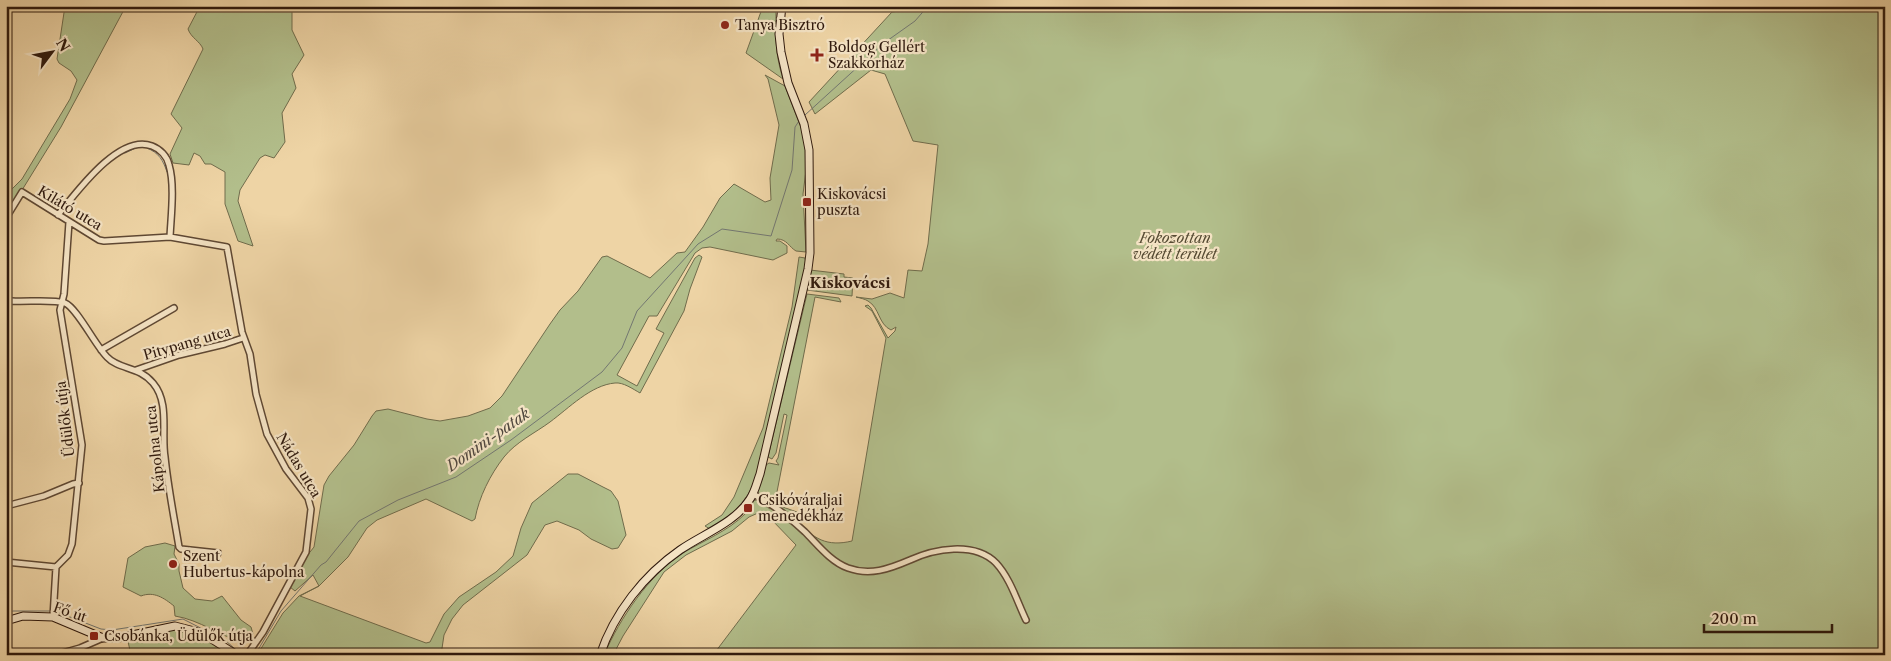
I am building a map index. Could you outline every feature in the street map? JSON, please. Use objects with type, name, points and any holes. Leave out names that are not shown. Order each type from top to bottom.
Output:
[{"type":"main road","points":[[600,655],[620,613],[644,582],[680,550],[737,513],[746,504],[753,494],[764,459],[808,269],[810,253],[809,150],[804,124],[788,84],[781,52],[779,34],[782,6]]},
{"type":"main road","name":"Fő út","points":[[6,621],[23,616],[53,613],[103,638],[118,638],[175,626],[202,633],[237,655]]},
{"type":"street","points":[[58,215],[88,179],[119,152],[126,147],[139,144],[148,145],[164,154],[169,162],[171,193],[170,237]]},
{"type":"street","name":"Kilátó utca","points":[[6,218],[22,192],[88,234],[104,241],[170,237],[227,246]]},
{"type":"street","name":"Üdülők útja","points":[[56,567],[68,555],[72,544],[82,444],[60,310],[63,303],[69,222]]},
{"type":"street","name":"Nádas utca","points":[[227,246],[243,338],[250,354],[256,394],[267,434],[286,470],[308,498],[311,509],[306,552],[264,632],[247,655]]},
{"type":"street","points":[[6,302],[63,303]]},
{"type":"street","name":"Kápolna utca","points":[[63,303],[70,306],[75,312],[101,350],[112,362],[136,370],[152,381],[161,397],[166,471],[179,547],[181,549],[218,553]]},
{"type":"street","points":[[101,350],[174,308]]},
{"type":"street","name":"Pitypang utca","points":[[136,370],[179,355],[243,338]]},
{"type":"street","points":[[6,506],[79,483]]},
{"type":"street","points":[[753,494],[780,510],[837,563],[854,570],[868,572],[884,570],[924,553],[945,549],[962,549],[986,556],[996,563],[1006,578],[1026,620]]},
{"type":"street","points":[[6,562],[56,567],[53,613]]},
{"type":"street","points":[[55,655],[80,648],[103,638]]},
{"type":"green space","points":[[65,6],[126,6],[61,127],[6,216],[6,208],[10,202],[8,193],[22,179],[70,99],[77,80],[71,71],[59,63],[57,59]]},
{"type":"green space","points":[[200,6],[290,6],[292,8],[292,30],[304,55],[292,74],[296,88],[282,113],[285,142],[274,158],[265,155],[260,158],[240,190],[238,201],[253,246],[238,241],[225,204],[225,172],[211,164],[205,164],[200,156],[194,153],[189,165],[173,163],[170,154],[182,128],[171,114],[203,49],[188,29]]},
{"type":"green space","points":[[763,6],[776,6],[777,51],[783,79],[746,53]]},
{"type":"green space","name":"Fokozottan védett terület","points":[[908,6],[1885,6],[1885,655],[713,655],[796,545],[770,518],[758,513],[749,517],[732,531],[686,555],[664,572],[613,655],[604,655],[627,612],[647,585],[670,562],[731,526],[745,514],[753,501],[756,500],[770,509],[774,507],[757,496],[757,492],[766,465],[769,463],[779,465],[776,461],[787,415],[784,414],[776,453],[772,459],[768,457],[807,294],[839,298],[841,302],[815,297],[775,502],[777,505],[797,512],[797,520],[815,537],[835,543],[852,541],[886,338],[872,311],[865,306],[868,305],[871,308],[888,338],[895,331],[896,327],[891,330],[887,327],[872,304],[856,297],[872,299],[890,293],[904,298],[908,270],[922,271],[928,244],[938,145],[913,141],[885,74],[871,70],[815,114],[809,102],[892,12],[906,10]]},
{"type":"green space","points":[[765,75],[785,86],[802,130],[806,148],[803,194],[806,252],[796,251],[780,239],[776,241],[780,241],[787,246],[787,253],[773,260],[710,247],[702,248],[695,253],[657,316],[649,316],[617,375],[637,386],[664,333],[656,329],[695,258],[699,255],[702,257],[684,311],[640,393],[618,383],[597,388],[520,442],[499,464],[486,486],[475,519],[472,521],[426,499],[377,520],[367,528],[348,557],[319,586],[313,575],[295,591],[290,587],[302,562],[314,547],[324,485],[354,445],[376,411],[388,409],[440,421],[468,416],[490,408],[502,396],[560,310],[578,291],[602,257],[607,256],[650,278],[677,253],[685,252],[703,227],[720,198],[734,184],[765,202],[771,200],[770,178],[779,125],[768,79]]},
{"type":"green space","points":[[799,257],[805,258],[806,263],[755,481],[737,509],[710,529],[705,526],[722,515],[734,497],[763,428],[792,307]]},
{"type":"green space","points":[[810,270],[844,274],[844,277],[853,278],[852,296],[807,290]]},
{"type":"green space","points":[[568,474],[578,474],[611,491],[618,501],[626,535],[618,548],[612,549],[591,539],[579,530],[557,521],[545,525],[527,555],[463,605],[452,619],[444,635],[441,655],[257,655],[283,613],[299,596],[319,586],[300,596],[426,643],[430,642],[444,614],[459,597],[496,572],[513,556],[521,528],[532,503]]},
{"type":"green space","points":[[165,543],[175,546],[174,554],[179,564],[183,588],[195,599],[212,601],[222,596],[241,620],[251,627],[253,634],[244,643],[193,621],[175,616],[174,606],[159,596],[150,594],[141,596],[123,587],[128,558],[145,547]]},
{"type":"green space","points":[[180,628],[194,632],[234,655],[131,655],[127,637]]},
{"type":"waterway","points":[[805,115],[884,43],[915,21],[928,6]]},
{"type":"waterway","name":"Domini-patak","points":[[255,655],[281,611],[321,565],[326,562],[359,521],[398,500],[456,477],[511,440],[602,372],[622,348],[637,311],[698,244],[722,229],[771,236],[792,170],[795,127],[799,121]]},
{"type":"waterway","points":[[125,153],[138,147],[144,147]]},
{"type":"waterway","points":[[147,148],[160,157],[167,172]]},
{"type":"waterway","points":[[6,613],[13,611],[53,611]]},
{"type":"waterway","points":[[57,612],[101,629],[112,630],[183,619],[226,641],[242,655]]},
{"type":"place","name":"Tanya Bisztró","points":[[725,25]]},
{"type":"place","name":"Boldog Gellért Szakkórház","points":[[817,55]]},
{"type":"place","name":"Kiskovácsi puszta","points":[[807,202]]},
{"type":"place","name":"Csikóváraljai menedékház","points":[[748,508]]},
{"type":"place","name":"Szent Hubertus-kápolna","points":[[173,564]]},
{"type":"place","name":"Csobánka, Üdülők útja","points":[[94,636]]},
{"type":"district","name":"Kiskovácsi","points":[[850,283]]}]
